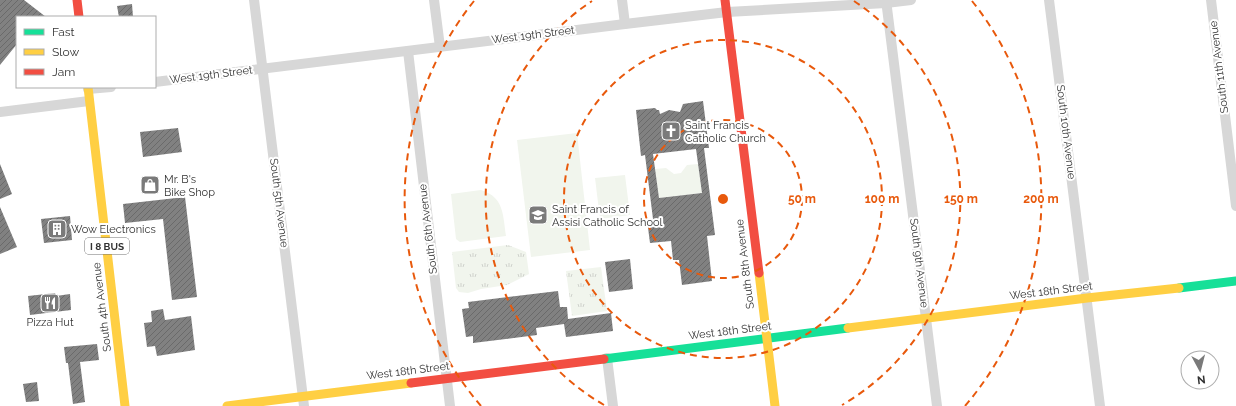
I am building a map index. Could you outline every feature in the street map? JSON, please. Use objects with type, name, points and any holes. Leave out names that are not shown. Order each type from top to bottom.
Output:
[{"type":"street","points":[[77,0],[79,16]]},
{"type":"street","name":"South 5th Avenue","points":[[254,0],[303,401]]},
{"type":"street","points":[[434,0],[440,47]]},
{"type":"street","points":[[622,0],[625,24]]},
{"type":"street","name":"South 8th Avenue","points":[[725,0],[775,406]]},
{"type":"street","name":"West 19th Street","points":[[156,82],[727,12],[911,0]]},
{"type":"street","name":"South 10th Avenue","points":[[1049,0],[1100,406]]},
{"type":"street","name":"South 11th Avenue","points":[[1211,0],[1236,206]]},
{"type":"street","name":"South 9th Avenue","points":[[886,2],[938,406]]},
{"type":"street","name":"South 6th Avenue","points":[[408,51],[450,406]]},
{"type":"street","name":"South 4th Avenue","points":[[88,88],[125,406]]},
{"type":"street","points":[[0,112],[89,101]]},
{"type":"street","name":"West 18th Street","points":[[227,406],[303,401],[446,378],[1087,298],[1236,281]]},
{"type":"street","points":[[607,358],[613,406]]},
{"type":"green space","points":[[577,133],[590,250],[531,257],[517,140]]},
{"type":"green space","points":[[698,164],[702,193],[659,198],[655,169],[666,168],[674,174],[681,173],[687,165]]},
{"type":"green space","points":[[625,175],[630,215],[600,219],[595,178]]},
{"type":"green space","points":[[481,190],[489,193],[498,202],[503,214],[506,236],[460,242],[456,239],[451,194]]},
{"type":"green space","points":[[508,245],[526,252],[529,274],[507,285],[481,289],[468,293],[459,292],[456,288],[452,252]]},
{"type":"green space","points":[[601,267],[607,311],[572,316],[566,271]]},
{"type":"building","points":[[0,0],[24,0],[45,16],[16,16],[16,45],[0,65]]},
{"type":"building","points":[[132,4],[133,16],[119,16],[117,6]]},
{"type":"building","points":[[703,101],[709,148],[704,148],[715,235],[707,236],[712,281],[682,285],[679,260],[673,260],[671,241],[650,243],[647,220],[653,219],[645,155],[641,156],[636,110],[655,108],[659,110],[660,114],[669,110],[680,112],[683,104]],"holes":[[[696,149],[702,193],[659,198],[653,154]]]},
{"type":"building","points":[[178,128],[182,152],[143,157],[140,132]]},
{"type":"building","points":[[0,164],[12,194],[0,199]]},
{"type":"building","points":[[185,197],[197,297],[172,300],[163,219],[125,223],[123,204]]},
{"type":"building","points":[[0,207],[17,247],[0,254]]},
{"type":"building","name":"Wow Electronics","points":[[70,216],[72,240],[44,243],[41,219]]},
{"type":"building","points":[[630,259],[633,289],[609,292],[605,262]]},
{"type":"building","points":[[558,291],[560,307],[567,307],[568,319],[611,313],[613,331],[566,337],[564,324],[536,328],[537,335],[473,343],[473,336],[466,337],[462,309],[469,308],[468,302]]},
{"type":"building","name":"Pizza Hut","points":[[55,293],[56,296],[70,294],[71,310],[30,315],[28,296]]},
{"type":"building","points":[[163,309],[165,320],[191,316],[195,350],[157,356],[155,346],[147,347],[144,323],[152,322],[151,311]]},
{"type":"building","points":[[97,344],[99,360],[80,362],[85,402],[73,404],[68,363],[66,363],[64,347]]},
{"type":"building","points":[[37,382],[39,401],[26,402],[23,384]]},
{"type":"traffic: fast","points":[[1179,288],[1236,281]]},
{"type":"traffic: fast","points":[[604,359],[848,328]]},
{"type":"traffic: slow","points":[[88,88],[125,406]]},
{"type":"traffic: slow","points":[[759,273],[775,406]]},
{"type":"traffic: slow","points":[[848,328],[1179,288]]},
{"type":"traffic: slow","points":[[227,406],[411,383]]},
{"type":"traffic: jam","points":[[77,0],[79,16]]},
{"type":"traffic: jam","points":[[725,0],[759,273]]},
{"type":"traffic: jam","points":[[411,383],[604,359]]},
{"type":"place","name":"Saint Francis Catholic Church","points":[[671,131]]},
{"type":"place","name":"Mr. B's Bike Shop","points":[[150,185]]},
{"type":"place","name":"Saint Francis of Assisi Catholic School","points":[[538,215]]},
{"type":"place","name":"Wow Electronics","points":[[57,229]]},
{"type":"place","name":"Pizza Hut","points":[[50,303]]}]
